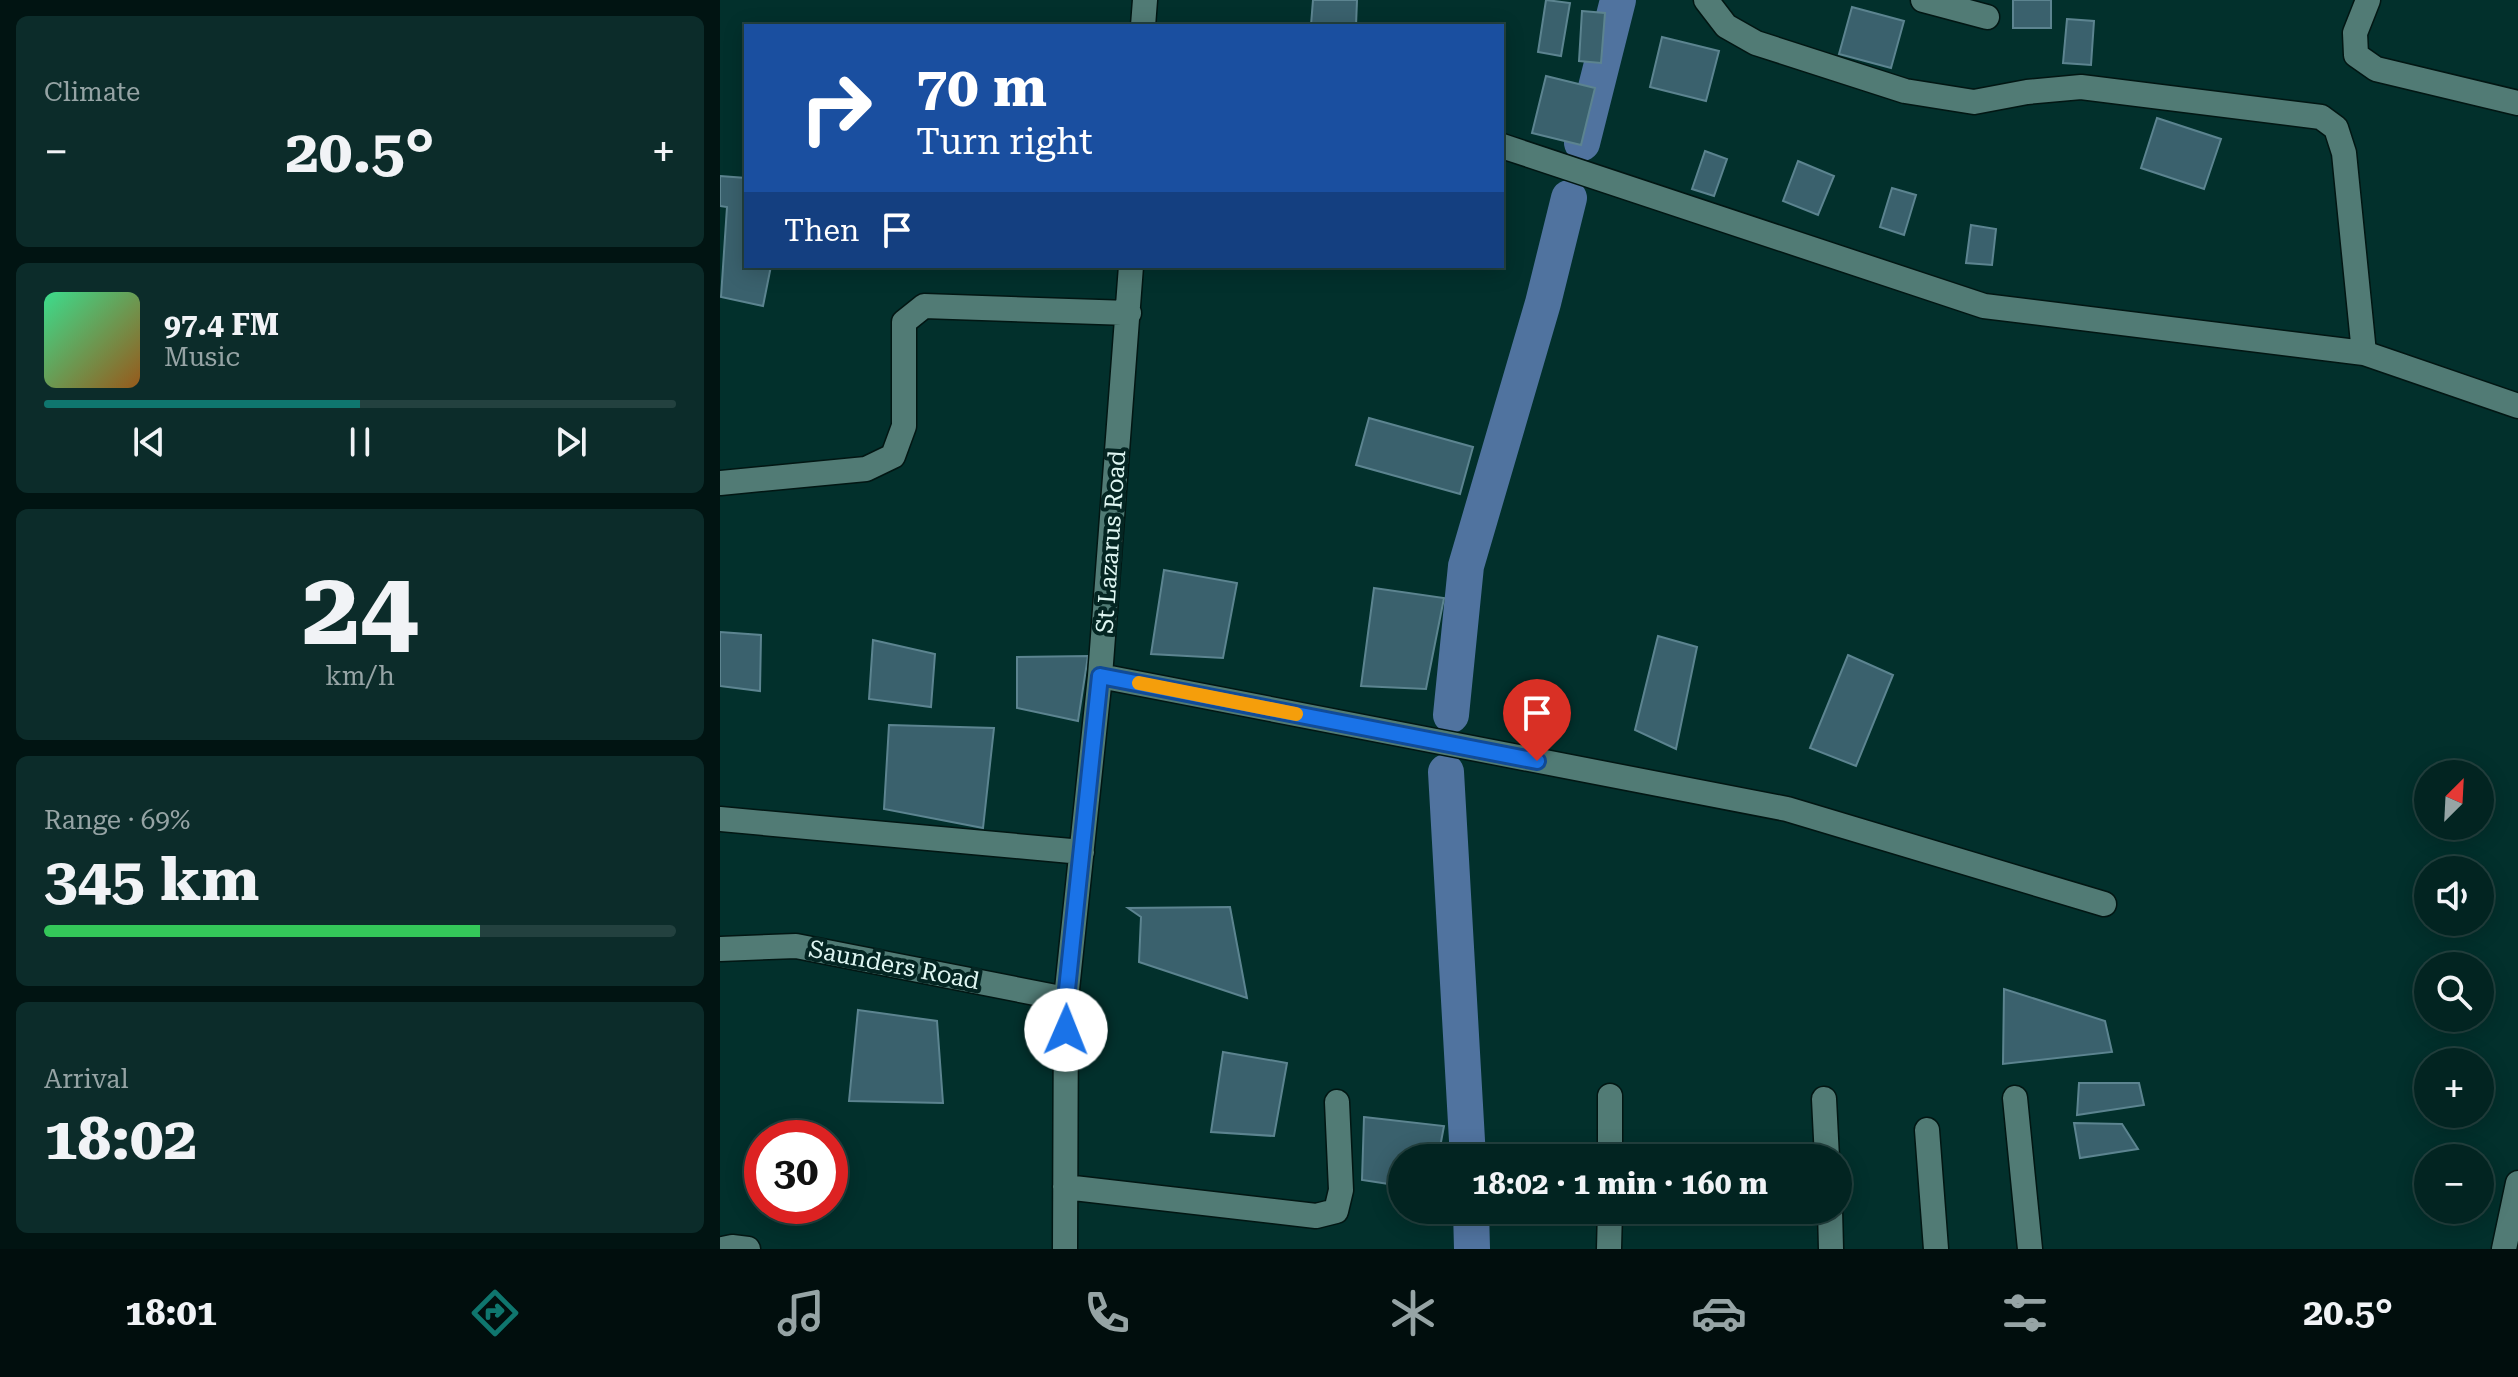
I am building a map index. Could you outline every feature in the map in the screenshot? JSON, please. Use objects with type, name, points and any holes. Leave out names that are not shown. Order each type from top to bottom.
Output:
[{"type":"street","points":[[1143,24],[1145,0]]},
{"type":"street","points":[[1706,0],[1726,26],[1756,43],[1905,91],[1974,102],[2027,92],[2081,87],[2321,117],[2336,128],[2344,153],[2364,353]]},
{"type":"street","points":[[1923,0],[1987,17]]},
{"type":"street","points":[[2368,0],[2355,33],[2356,55],[2376,69],[2518,103]]},
{"type":"street","points":[[1504,147],[1984,306],[2364,353],[2518,406]]},
{"type":"street","name":"St Lazarus Road","points":[[1065,1249],[1066,999],[1100,676],[1131,268]]},
{"type":"street","points":[[720,483],[866,469],[893,456],[904,426],[904,322],[924,306],[1129,313]]},
{"type":"street","points":[[1100,676],[1787,809],[2104,904]]},
{"type":"street","points":[[720,819],[1082,852]]},
{"type":"street","name":"Saunders Road","points":[[720,949],[796,946],[1066,999]]},
{"type":"street","points":[[1610,1096],[1610,1144]]},
{"type":"street","points":[[2015,1098],[2030,1249]]},
{"type":"street","points":[[1824,1099],[1826,1144]]},
{"type":"street","points":[[1065,1187],[1316,1216],[1336,1211],[1341,1190],[1337,1102]]},
{"type":"street","points":[[1927,1130],[1936,1249]]},
{"type":"street","points":[[2504,1249],[2518,1183]]},
{"type":"street","points":[[1609,1249],[1610,1224]]},
{"type":"street","points":[[1830,1224],[1831,1249]]},
{"type":"street","points":[[722,1249],[748,1249]]},
{"type":"building","points":[[1313,0],[1357,0],[1356,24],[1311,24]]},
{"type":"building","points":[[1546,0],[1570,3],[1561,56],[1538,52]]},
{"type":"building","points":[[2013,0],[2051,0],[2051,28],[2013,28]]},
{"type":"building","points":[[1852,7],[1904,21],[1891,68],[1839,54]]},
{"type":"building","points":[[1582,11],[1605,13],[1601,63],[1579,61]]},
{"type":"building","points":[[2067,19],[2094,21],[2091,65],[2063,63]]},
{"type":"building","points":[[1662,37],[1719,51],[1706,101],[1650,87]]},
{"type":"building","points":[[1546,76],[1595,88],[1581,145],[1532,133]]},
{"type":"building","points":[[2157,118],[2221,139],[2204,189],[2141,168]]},
{"type":"building","points":[[1705,151],[1727,159],[1714,196],[1692,189]]},
{"type":"building","points":[[1798,161],[1834,176],[1818,215],[1783,201]]},
{"type":"building","points":[[720,176],[744,178],[744,268],[771,268],[763,306],[721,297],[727,207],[720,206]]},
{"type":"building","points":[[1892,188],[1916,195],[1904,235],[1880,227]]},
{"type":"building","points":[[1971,225],[1996,229],[1992,265],[1966,263]]},
{"type":"building","points":[[1369,418],[1473,447],[1460,494],[1356,465]]},
{"type":"building","points":[[1164,570],[1237,583],[1223,658],[1151,654]]},
{"type":"building","points":[[1374,588],[1444,598],[1426,689],[1361,686]]},
{"type":"building","points":[[720,632],[761,635],[760,691],[720,686]]},
{"type":"building","points":[[1658,636],[1697,647],[1676,749],[1635,730]]},
{"type":"building","points":[[873,640],[935,654],[931,707],[869,699]]},
{"type":"building","points":[[1848,655],[1893,675],[1856,766],[1810,748]]},
{"type":"building","points":[[1088,656],[1078,721],[1017,708],[1017,657]]},
{"type":"building","points":[[889,725],[994,728],[983,828],[884,809]]},
{"type":"building","points":[[1230,907],[1247,998],[1139,962],[1141,917],[1128,908]]},
{"type":"building","points":[[2004,989],[2105,1021],[2112,1052],[2003,1064]]},
{"type":"building","points":[[858,1010],[937,1021],[943,1103],[849,1101]]},
{"type":"building","points":[[1223,1052],[1287,1063],[1274,1136],[1211,1132]]},
{"type":"building","points":[[2079,1083],[2139,1083],[2144,1105],[2077,1115]]},
{"type":"building","points":[[1364,1117],[1444,1126],[1441,1144],[1388,1144],[1388,1184],[1362,1180]]},
{"type":"building","points":[[2074,1123],[2122,1124],[2138,1149],[2080,1158]]},
{"type":"waterway","points":[[1582,143],[1618,0]]},
{"type":"waterway","points":[[1451,715],[1466,566],[1543,303],[1569,198]]},
{"type":"waterway","points":[[1446,772],[1467,1144]]},
{"type":"waterway","points":[[1471,1224],[1472,1249]]},
{"type":"slow traffic","points":[[1139,683],[1296,714]]},
{"type":"route","points":[[1066,1030],[1066,999],[1100,676],[1537,761]]}]
